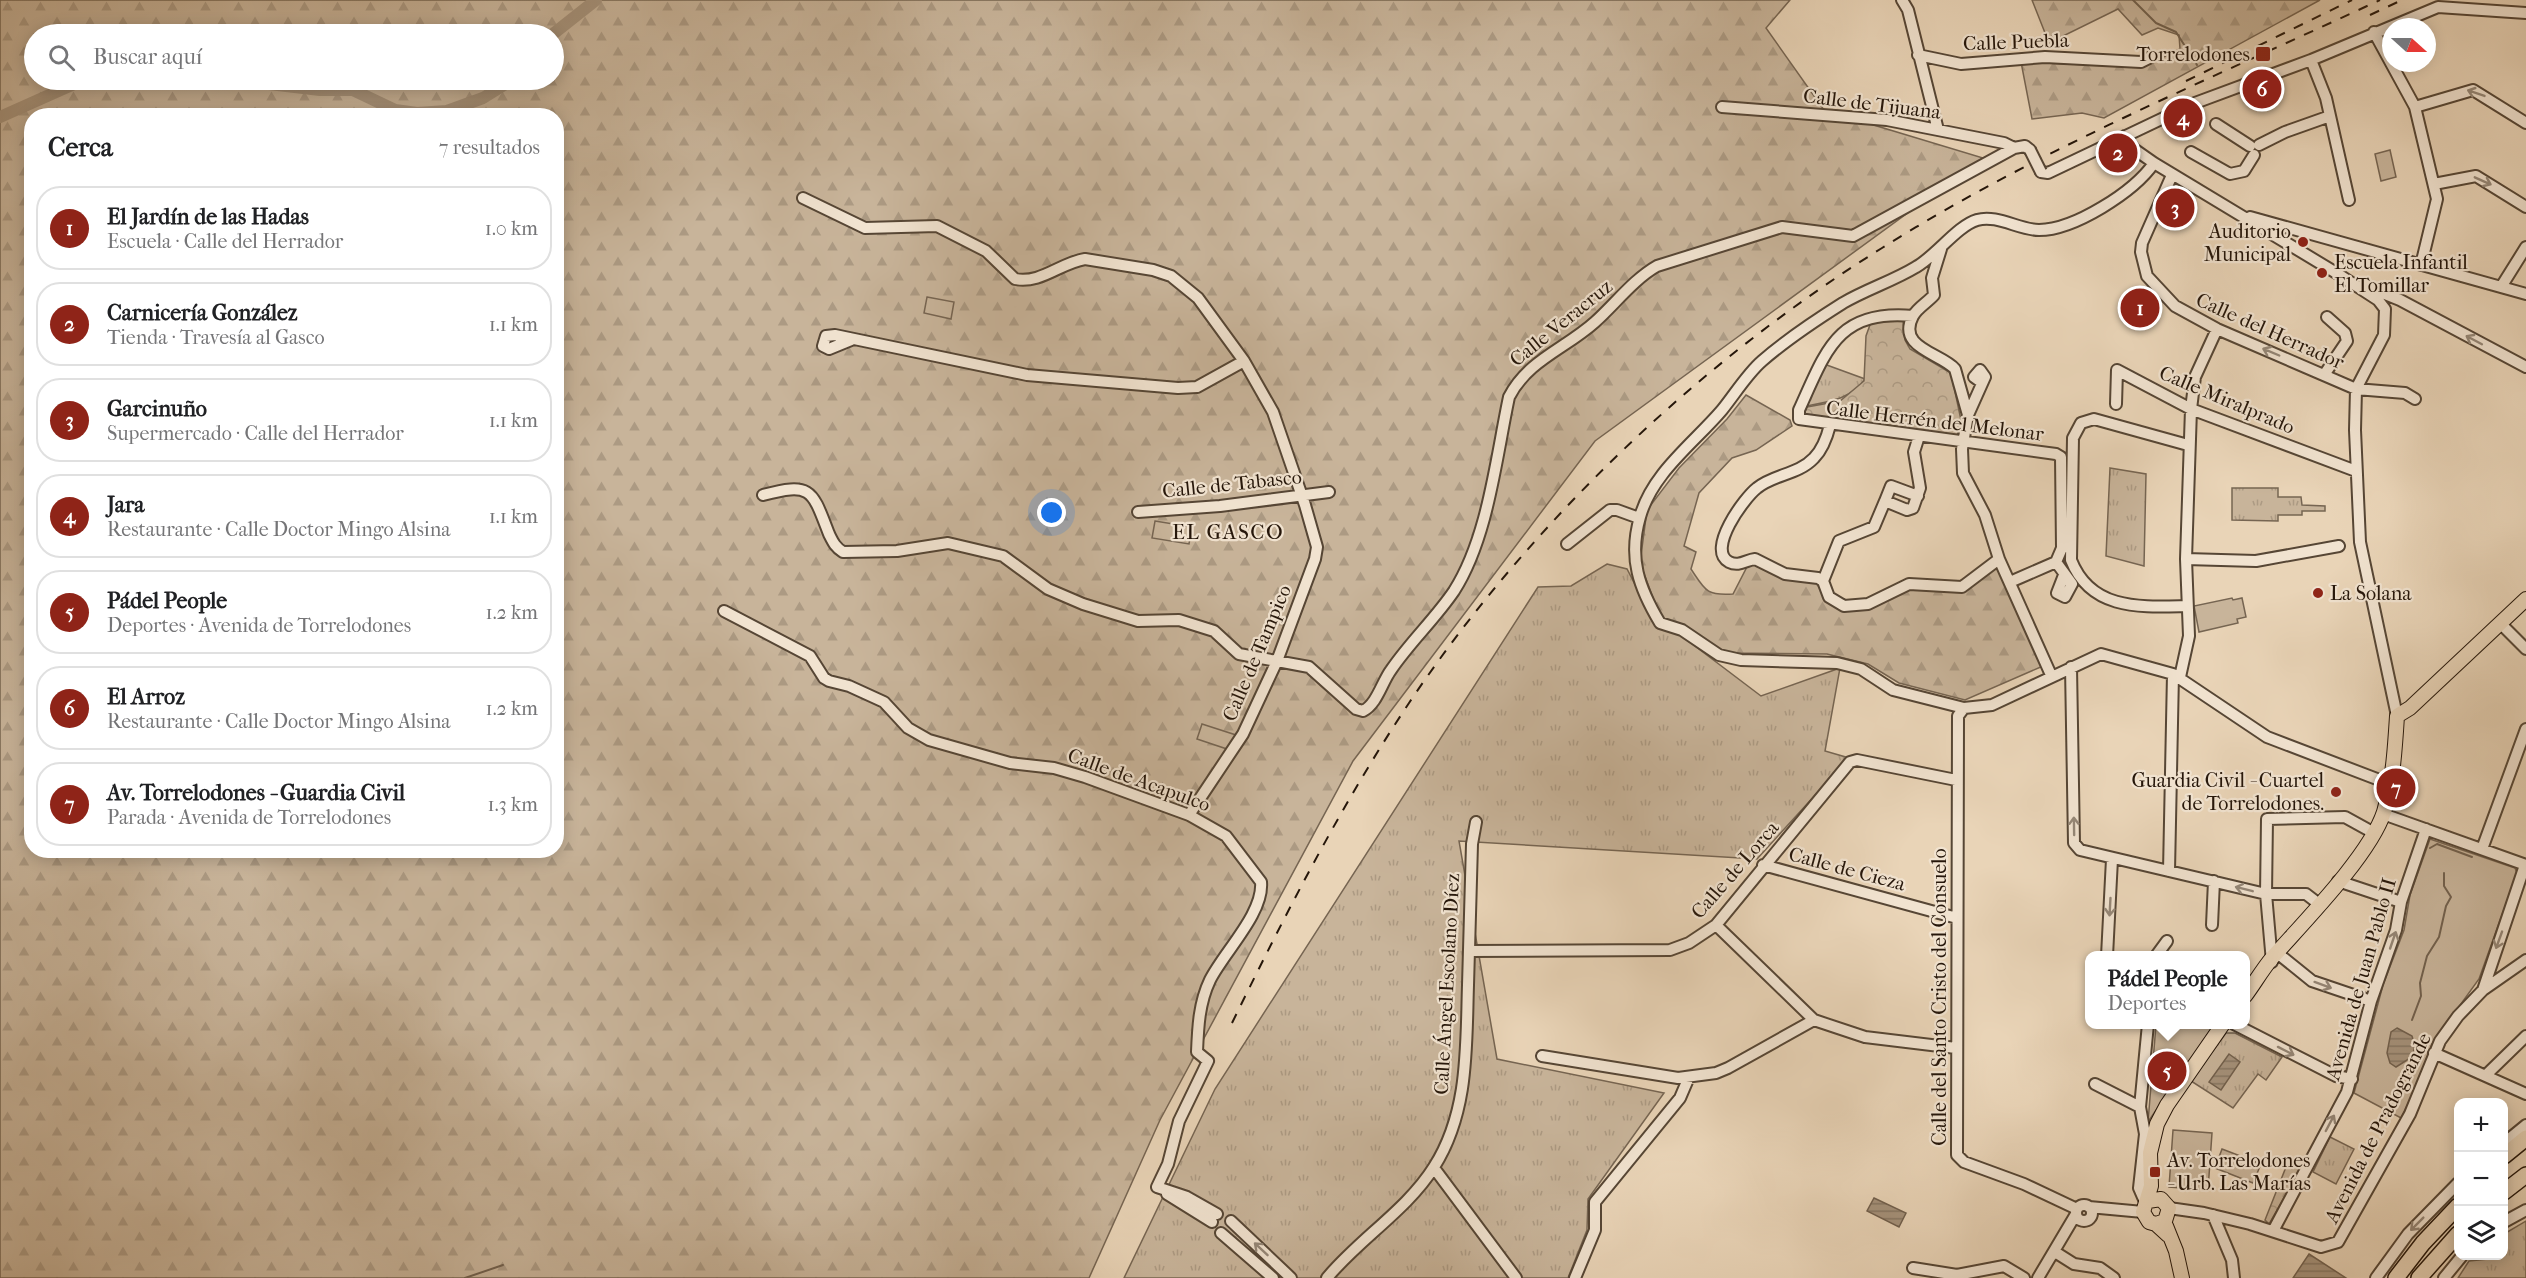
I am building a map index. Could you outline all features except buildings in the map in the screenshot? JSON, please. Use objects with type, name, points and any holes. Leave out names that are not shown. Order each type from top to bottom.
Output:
[{"type":"highway","points":[[2508,1152],[2526,1138]]},
{"type":"highway","points":[[2508,1165],[2526,1150]]},
{"type":"highway","points":[[2508,1189],[2526,1175]]},
{"type":"highway","points":[[2396,1278],[2454,1209]]},
{"type":"highway","points":[[2421,1276],[2454,1239]]},
{"type":"main road","points":[[2250,990],[2374,833],[2383,814],[2390,784],[2397,716],[2410,708],[2526,599]]},
{"type":"main road","points":[[2165,1222],[2149,1222],[2150,1153],[2157,1124],[2167,1105],[2220,1029]]},
{"type":"main road","points":[[2149,1200],[2164,1201],[2165,1222],[2176,1251],[2182,1278]]},
{"type":"street","points":[[1902,0],[1908,10],[1938,130]]},
{"type":"street","points":[[2014,148],[2025,146],[2030,150],[2041,172],[2048,173],[2195,104],[2438,7],[2452,6],[2526,13]]},
{"type":"street","points":[[2374,32],[2415,107],[2434,184],[2437,206],[2421,265]]},
{"type":"street","name":"Calle Puebla","points":[[1918,55],[1960,64],[2045,57],[2141,62],[2151,57]]},
{"type":"street","points":[[2310,60],[2326,98],[2349,200]]},
{"type":"street","points":[[2415,107],[2473,90],[2526,123]]},
{"type":"street","name":"Calle de Tijuana","points":[[1722,107],[1887,120],[2004,143],[2014,148]]},
{"type":"street","points":[[2191,152],[2230,174],[2244,171],[2254,148],[2285,132],[2330,116]]},
{"type":"street","points":[[2216,124],[2254,148]]},
{"type":"street","points":[[2125,136],[2134,148],[2154,164],[2338,274],[2378,300],[2385,309],[2384,335],[2356,389],[2356,471],[2360,542],[2397,716]]},
{"type":"street","name":"Calle Veracruz","points":[[1277,661],[1315,670],[1356,709],[1363,711],[1370,706],[1390,670],[1455,590],[1470,559],[1480,532],[1509,397],[1518,380],[1534,364],[1593,324],[1646,272],[1657,266],[1782,227],[1853,236],[2014,148]]},
{"type":"street","points":[[2154,164],[2123,194],[2060,226],[2040,230],[1983,219],[1967,226],[1917,267],[1876,285],[1842,304],[1761,362],[1721,411],[1671,464],[1644,503],[1639,518],[1634,565],[1637,579],[1660,624],[1682,630],[1719,655],[1741,660],[1837,663],[1861,669],[1893,690],[1964,708],[1992,705],[2051,675],[2102,654],[2177,675],[2267,736],[2390,784]]},
{"type":"street","name":"Calle del Herrador","points":[[2172,175],[2142,243],[2143,262],[2152,283],[2175,306],[2217,329],[2356,389],[2405,393],[2415,399]]},
{"type":"street","points":[[2434,184],[2476,176],[2526,207]]},
{"type":"street","name":"Calle de Tampico","points":[[803,198],[865,228],[937,226],[986,250],[1015,279],[1042,277],[1076,260],[1085,259],[1153,270],[1171,276],[1198,298],[1244,361],[1273,412],[1302,495],[1317,547],[1315,559],[1277,661],[1243,734],[1190,815]]},
{"type":"street","points":[[2241,215],[2526,294]]},
{"type":"street","points":[[2282,240],[2285,230],[2291,227]]},
{"type":"street","points":[[2501,287],[2526,247]]},
{"type":"street","points":[[1941,249],[1932,278],[1934,295],[1913,316],[1911,332],[1914,342],[1950,363],[1955,369],[1968,415]]},
{"type":"street","points":[[2338,274],[2400,300],[2526,367]]},
{"type":"street","points":[[2385,309],[2400,300]]},
{"type":"street","name":"Calle Herrén del Melonar","points":[[1913,316],[1866,318],[1838,337],[1823,358],[1798,415],[1802,422],[2056,454],[2061,457],[2062,548],[2056,562]]},
{"type":"street","points":[[2324,375],[2347,341],[2345,333],[2327,317]]},
{"type":"street","points":[[2169,871],[2177,675],[2189,636],[2186,559],[2191,409],[2195,377],[2217,329]]},
{"type":"street","points":[[851,340],[1027,375],[1178,388],[1197,387],[1244,361]]},
{"type":"street","name":"Calle Miralprado","points":[[2116,404],[2117,370],[2191,409],[2356,471]]},
{"type":"street","points":[[1981,382],[1968,415],[1963,442],[1963,473],[1985,514],[1999,559],[2051,675]]},
{"type":"street","points":[[1962,396],[1974,398]]},
{"type":"street","points":[[2189,440],[2199,423],[2211,417]]},
{"type":"street","points":[[2187,606],[2154,607],[2102,598],[2077,575],[2071,560],[2073,438],[2081,423],[2094,419],[2189,440]]},
{"type":"street","points":[[1823,581],[1811,575],[1785,574],[1755,559],[1737,564],[1730,562],[1722,554],[1721,548],[1730,522],[1748,497],[1765,482],[1805,466],[1820,450],[1830,426]]},
{"type":"street","points":[[1885,501],[1907,510],[1913,508],[1920,488],[1914,452],[1919,436]]},
{"type":"street","points":[[1918,496],[1891,486],[1874,526],[1839,541],[1823,581],[1824,588],[1836,603],[1855,607],[1868,604],[1909,584],[1962,587],[1999,559]]},
{"type":"street","points":[[763,495],[788,488],[808,492],[817,503],[833,542],[843,552],[897,551],[948,543],[972,547],[1004,556],[1048,589],[1083,604],[1138,621],[1171,620],[1188,623],[1221,635],[1239,654],[1277,661]]},
{"type":"street","name":"Calle de Tabasco","points":[[1138,512],[1220,506],[1329,492]]},
{"type":"street","points":[[1567,544],[1610,510],[1617,510],[1639,518]]},
{"type":"street","points":[[2186,559],[2256,561],[2339,546]]},
{"type":"street","points":[[2010,582],[2056,562],[2064,576]]},
{"type":"street","name":"Calle de Acapulco","points":[[724,611],[810,656],[824,678],[829,681],[849,686],[884,702],[908,728],[929,740],[1011,763],[1065,771],[1190,815],[1226,836],[1261,882],[1262,891],[1251,915],[1210,980],[1198,1017],[1197,1052],[1208,1061],[1179,1121],[1168,1164],[1157,1187],[1187,1197],[1215,1218]]},
{"type":"street","points":[[2500,623],[2526,649]]},
{"type":"street","points":[[2071,667],[2074,843],[2080,850],[2266,894],[2306,894],[2319,904]]},
{"type":"street","name":"Calle del Santo Cristo del Consuelo","points":[[1964,708],[1958,716],[1956,780],[1956,1048],[1959,1160],[2025,1184],[2083,1214],[2112,1210],[2149,1200]]},
{"type":"street","points":[[2482,849],[2526,729]]},
{"type":"street","name":"Calle de Lorca","points":[[1469,951],[1670,950],[1689,943],[1716,926],[1763,865],[1850,762],[1857,760],[1956,780]]},
{"type":"street","points":[[2383,814],[2526,865],[2483,990]]},
{"type":"street","points":[[2371,1001],[2312,981],[2280,953],[2266,894],[2268,819],[2345,817],[2374,833]]},
{"type":"street","name":"Calle Ángel Escolano Díez","points":[[1327,1278],[1413,1193],[1434,1168],[1450,1138],[1462,1096],[1472,844],[1476,822]]},
{"type":"street","name":"Avenida de Juan Pablo II","points":[[2272,1230],[2352,1079],[2371,1001],[2396,930],[2401,902],[2426,829]]},
{"type":"street","points":[[2107,951],[2112,859]]},
{"type":"street","name":"Calle de Cieza","points":[[1763,865],[1957,918]]},
{"type":"street","points":[[2338,880],[2401,902]]},
{"type":"street","points":[[2212,926],[2214,881]]},
{"type":"street","points":[[1716,926],[1815,1020],[1865,1037],[1956,1048]]},
{"type":"street","points":[[2160,951],[2167,941]]},
{"type":"street","name":"Avenida de Pradogrande","points":[[2165,1222],[2213,1215],[2272,1230],[2321,1247],[2338,1242],[2410,1114],[2434,1053],[2458,1016],[2483,990],[2526,960]]},
{"type":"street","points":[[1542,1056],[1678,1078],[1689,1077],[1728,1068],[1815,1020]]},
{"type":"street","points":[[2145,1029],[2140,1107],[2145,1134],[2139,1188],[2149,1200]]},
{"type":"street","points":[[2244,1029],[2336,1076],[2352,1079]]},
{"type":"street","points":[[2486,1075],[2526,1036]]},
{"type":"street","points":[[2434,1053],[2523,1090]]},
{"type":"street","points":[[1575,1278],[1595,1230],[1595,1202],[1680,1098],[1689,1077]]},
{"type":"street","points":[[2095,1084],[2140,1107]]},
{"type":"street","points":[[2508,1140],[2526,1125]]},
{"type":"street","points":[[1434,1168],[1516,1278]]},
{"type":"street","points":[[2376,1278],[2408,1234],[2454,1187]]},
{"type":"street","points":[[2508,1220],[2526,1210]]},
{"type":"street","points":[[2038,1278],[2064,1236],[2083,1214]]},
{"type":"street","points":[[1273,1278],[1213,1228],[1215,1218],[1227,1215],[1292,1278]]},
{"type":"street","points":[[2213,1215],[2232,1260],[2234,1278]]},
{"type":"street","points":[[1221,1233],[1229,1228],[1231,1221]]},
{"type":"street","points":[[2055,1252],[2074,1264],[2100,1268],[2114,1278]]},
{"type":"street","points":[[2444,1278],[2459,1260]]},
{"type":"street","points":[[1913,1268],[1958,1275],[2004,1266],[2024,1278]]},
{"type":"green space","points":[[0,0],[1790,0],[1766,28],[1824,110],[1983,158],[1595,441],[1353,761],[1160,1120],[1089,1278],[0,1278]]},
{"type":"green space","points":[[2032,0],[2320,0],[2104,118],[2082,113],[2032,119],[2021,62],[2143,67],[2180,49],[2179,35],[2158,28],[2142,35],[2118,9],[2049,43]]},
{"type":"green space","points":[[2390,150],[2396,177],[2381,181],[2375,154]]},
{"type":"green space","points":[[927,297],[954,302],[951,319],[924,313]]},
{"type":"green space","points":[[1903,321],[1905,340],[1910,349],[1951,373],[1961,420],[1957,436],[1807,417],[1804,414],[1807,407],[1840,401],[1864,381],[1866,336],[1871,322]]},
{"type":"green space","points":[[1824,364],[1865,379],[1860,386],[1846,395],[1831,401],[1806,406]]},
{"type":"green space","points":[[1746,395],[1790,420],[1792,426],[1756,450],[1732,458],[1699,493],[1684,546],[1696,552],[1691,569],[1703,587],[1712,593],[1733,594],[1749,563],[1755,562],[1816,582],[1827,598],[1838,607],[1849,610],[1873,605],[1914,588],[1966,590],[1993,567],[2000,571],[2043,666],[1965,700],[1899,683],[1868,664],[1827,654],[1721,653],[1661,619],[1640,563],[1647,510],[1679,468],[1727,419]]},
{"type":"green space","points":[[2110,468],[2146,474],[2144,566],[2106,556]]},
{"type":"green space","points":[[2232,488],[2278,488],[2278,497],[2301,497],[2302,505],[2325,506],[2325,511],[2302,511],[2302,515],[2278,515],[2278,521],[2232,520]]},
{"type":"green space","points":[[1155,521],[1192,527],[1189,544],[1152,538]]},
{"type":"green space","points":[[1607,564],[1627,569],[1657,627],[1679,634],[1761,696],[1840,668],[1825,751],[1849,758],[1757,859],[1459,841],[1497,1059],[1664,1093],[1588,1199],[1587,1230],[1568,1278],[1124,1278],[1215,1089],[1538,587],[1571,586]]},
{"type":"green space","points":[[2232,598],[2233,600],[2242,598],[2246,617],[2237,619],[2238,623],[2199,632],[2194,606]]},
{"type":"green space","points":[[1202,724],[1236,735],[1227,749],[1197,739]]},
{"type":"green space","points":[[2430,839],[2515,868],[2517,873],[2479,979],[2432,1044],[2418,1083],[2401,1118],[2354,1093],[2383,985],[2404,930],[2410,895]]},
{"type":"green space","points":[[2156,1029],[2211,1029],[2148,1122]]},
{"type":"green space","points":[[2226,1033],[2235,1033],[2282,1057],[2266,1080],[2258,1074],[2233,1108],[2191,1081]]},
{"type":"green space","points":[[2173,1130],[2212,1133],[2208,1190],[2169,1187]]},
{"type":"green space","points":[[2330,1137],[2354,1149],[2336,1184],[2313,1172]]},
{"type":"green space","points":[[2222,1149],[2261,1164],[2253,1183],[2215,1168]]},
{"type":"green space","points":[[2288,1162],[2300,1170],[2269,1224],[2265,1220]]},
{"type":"green space","points":[[2526,1221],[2526,1278],[2458,1278],[2469,1261],[2508,1260],[2508,1232]]},
{"type":"shaded area","points":[[2397,1028],[2412,1036],[2415,1046],[2412,1057],[2396,1067],[2390,1063],[2387,1053],[2391,1032]]},
{"type":"shaded area","points":[[2229,1054],[2240,1062],[2221,1090],[2209,1082]]},
{"type":"shaded area","points":[[1874,1198],[1906,1213],[1899,1227],[1867,1211]]},
{"type":"shaded area","points":[[2309,1254],[2346,1278],[2293,1278]]},
{"type":"waterway","points":[[564,25],[596,0]]},
{"type":"waterway","points":[[2133,0],[2156,23],[2176,32],[2197,65]]},
{"type":"waterway","points":[[0,117],[61,90]]},
{"type":"waterway","points":[[320,90],[353,90]]},
{"type":"waterway","points":[[353,90],[391,108]]},
{"type":"waterway","points":[[455,108],[483,98],[496,90]]},
{"type":"waterway","points":[[2430,848],[2437,844],[2472,857]]},
{"type":"waterway","points":[[2412,1020],[2421,996],[2420,983],[2427,956],[2439,937],[2446,906],[2451,897],[2444,886],[2444,873]]},
{"type":"waterway","points":[[465,1278],[503,1265]]},
{"type":"railway","points":[[2186,81],[2352,0]]},
{"type":"railway","points":[[1232,1023],[1337,820],[1409,703],[1456,637],[1508,572],[1563,510],[1622,451],[1684,395],[1748,342],[1814,293],[1942,212],[2003,178],[2127,116],[2380,0]]},
{"type":"railway","points":[[2370,15],[2402,0]]},
{"type":"place","name":"Torrelodones","points":[[2263,54]]},
{"type":"place","name":"El Arroz","points":[[2262,89]]},
{"type":"place","name":"Jara","points":[[2183,118]]},
{"type":"place","name":"Carnicería González","points":[[2118,153]]},
{"type":"place","name":"Garcinuño","points":[[2175,208]]},
{"type":"place","name":"Auditorio Municipal","points":[[2303,242]]},
{"type":"place","name":"Escuela Infantil El Tomillar","points":[[2322,273]]},
{"type":"place","name":"El Jardín de las Hadas","points":[[2140,308]]},
{"type":"place","name":"La Solana","points":[[2318,593]]},
{"type":"place","name":"Av. Torrelodones - Guardia Civil","points":[[2396,788]]},
{"type":"place","name":"Guardia Civil - Cuartel de Torrelodones.","points":[[2336,792]]},
{"type":"place","name":"Pádel People","points":[[2167,1071]]},
{"type":"place","name":"Av. Torrelodones - Urb. Las Marías","points":[[2155,1172]]},
{"type":"district","name":"EL GASCO","points":[[1228,532]]}]
